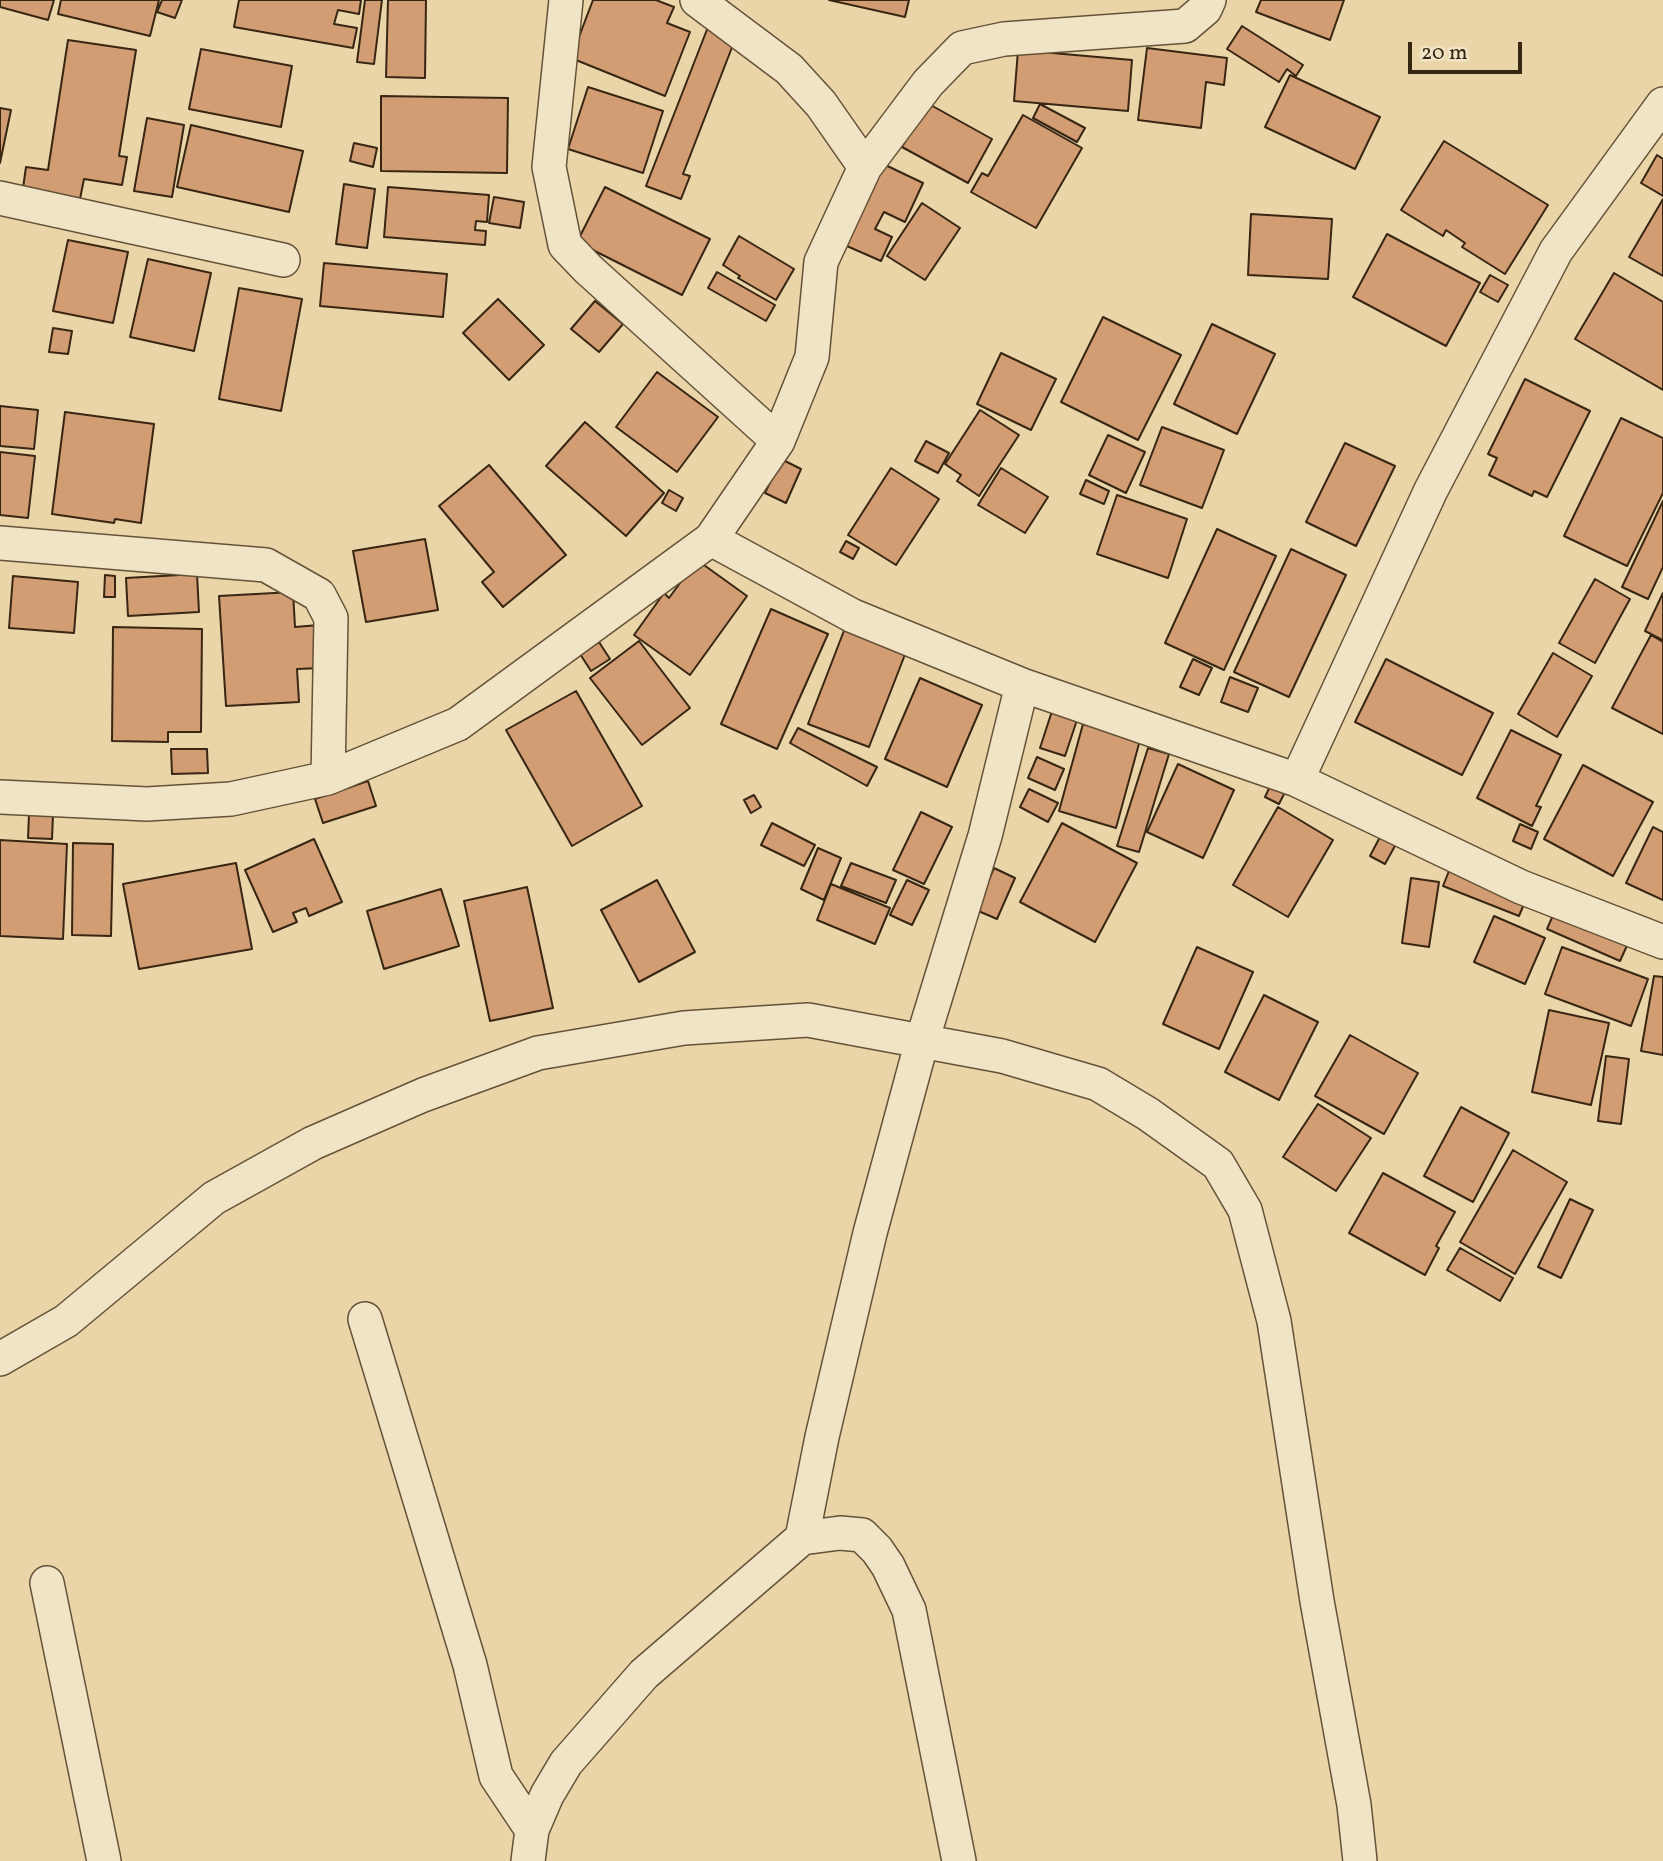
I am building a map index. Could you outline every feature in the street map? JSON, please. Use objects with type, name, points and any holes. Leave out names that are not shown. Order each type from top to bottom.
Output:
[{"type":"street","points":[[566,0],[549,167],[565,245],[778,441]]},
{"type":"street","points":[[697,0],[789,69],[821,104],[864,167]]},
{"type":"street","points":[[0,797],[147,804],[230,799],[328,778],[458,724],[711,540],[778,441],[812,357],[821,262],[864,167],[928,83],[962,48],[1004,39],[1185,26],[1205,9],[1209,0]]},
{"type":"street","points":[[1297,780],[1431,490],[1556,251],[1663,104]]},
{"type":"street","points":[[0,198],[283,260]]},
{"type":"street","points":[[711,540],[853,616],[1022,685],[1297,780],[1521,887],[1663,942]]},
{"type":"street","points":[[0,543],[266,565],[319,595],[331,618],[328,778]]},
{"type":"street","points":[[802,1538],[822,1437],[870,1233],[922,1041],[985,836],[1022,685]]},
{"type":"street","points":[[0,1359],[66,1321],[214,1198],[313,1143],[423,1095],[538,1053],[684,1028],[808,1020],[1002,1056],[1098,1084],[1148,1114],[1218,1164],[1245,1210],[1273,1321],[1317,1601],[1354,1805],[1360,1861]]},
{"type":"street","points":[[365,1319],[470,1665],[496,1776],[530,1846]]},
{"type":"street","points":[[530,1846],[547,1795],[566,1763],[644,1674],[802,1538],[840,1533],[862,1535],[877,1550],[888,1566],[909,1610],[959,1861]]},
{"type":"street","points":[[47,1583],[104,1861]]},
{"type":"building","points":[[0,0],[54,0],[48,20],[0,7]]},
{"type":"building","points":[[61,0],[159,0],[150,36],[58,14]]},
{"type":"building","points":[[162,0],[182,0],[175,18],[157,12]]},
{"type":"building","points":[[239,0],[361,0],[359,14],[338,10],[334,24],[357,28],[353,48],[234,27]]},
{"type":"building","points":[[365,0],[382,0],[374,64],[357,62]]},
{"type":"building","points":[[388,0],[426,0],[425,78],[386,77]]},
{"type":"building","points":[[593,0],[656,0],[674,7],[667,23],[690,32],[665,96],[571,58]]},
{"type":"building","points":[[829,0],[909,0],[905,17]]},
{"type":"building","points":[[1261,0],[1344,0],[1330,40],[1256,12]]},
{"type":"building","points":[[1242,26],[1303,65],[1296,76],[1287,69],[1279,82],[1227,49]]},
{"type":"building","points":[[708,27],[736,37],[683,174],[690,176],[681,199],[646,186]]},
{"type":"building","points":[[68,40],[136,50],[119,156],[127,157],[122,185],[84,179],[79,204],[22,195],[26,167],[48,170]]},
{"type":"building","points":[[1147,48],[1227,58],[1224,85],[1206,82],[1201,128],[1138,120]]},
{"type":"building","points":[[201,49],[292,66],[281,127],[189,109]]},
{"type":"building","points":[[1018,50],[1132,60],[1128,111],[1014,101]]},
{"type":"building","points":[[1290,75],[1380,117],[1355,169],[1265,127]]},
{"type":"building","points":[[588,87],[663,111],[643,173],[568,149]]},
{"type":"building","points":[[381,96],[508,98],[507,173],[381,171]]},
{"type":"building","points":[[927,103],[992,139],[968,183],[902,147]]},
{"type":"building","points":[[1040,104],[1085,128],[1077,142],[1033,118]]},
{"type":"building","points":[[0,108],[11,110],[0,163]]},
{"type":"building","points":[[1023,115],[1082,148],[1036,228],[971,192],[982,173],[988,176]]},
{"type":"building","points":[[147,118],[184,125],[172,197],[134,191]]},
{"type":"building","points":[[191,125],[303,151],[289,212],[177,187]]},
{"type":"building","points":[[1444,141],[1548,205],[1505,274],[1462,247],[1465,243],[1446,230],[1443,236],[1401,210]]},
{"type":"building","points":[[354,143],[377,148],[373,167],[350,161]]},
{"type":"building","points":[[1657,155],[1663,159],[1663,196],[1641,183]]},
{"type":"building","points":[[877,161],[923,183],[905,222],[884,212],[875,229],[892,237],[881,261],[840,243]]},
{"type":"building","points":[[344,184],[375,189],[367,248],[336,244]]},
{"type":"building","points":[[388,187],[489,195],[487,222],[476,221],[475,230],[486,231],[485,245],[384,237]]},
{"type":"building","points":[[605,187],[710,239],[682,295],[577,242]]},
{"type":"building","points":[[494,197],[524,202],[520,228],[489,223]]},
{"type":"building","points":[[1663,199],[1663,276],[1629,257]]},
{"type":"building","points":[[922,203],[960,228],[925,280],[887,256]]},
{"type":"building","points":[[1251,214],[1332,219],[1328,279],[1248,275]]},
{"type":"building","points":[[1387,234],[1480,283],[1446,346],[1353,297]]},
{"type":"building","points":[[739,236],[794,269],[776,300],[738,278],[740,276],[723,265]]},
{"type":"building","points":[[68,240],[128,252],[113,323],[53,311]]},
{"type":"building","points":[[148,259],[211,273],[194,351],[130,337]]},
{"type":"building","points":[[324,263],[447,274],[443,317],[320,306]]},
{"type":"building","points":[[717,272],[775,305],[766,321],[708,288]]},
{"type":"building","points":[[1614,273],[1663,302],[1663,390],[1575,339]]},
{"type":"building","points":[[1490,275],[1508,285],[1498,302],[1480,292]]},
{"type":"building","points":[[239,288],[302,299],[281,411],[219,399]]},
{"type":"building","points":[[498,299],[544,345],[509,380],[463,333]]},
{"type":"building","points":[[595,301],[623,324],[599,352],[571,329]]},
{"type":"building","points":[[1103,317],[1181,355],[1138,440],[1061,402]]},
{"type":"building","points":[[1212,324],[1275,354],[1237,434],[1174,404]]},
{"type":"building","points":[[53,328],[72,331],[68,354],[49,352]]},
{"type":"building","points":[[1001,353],[1056,379],[1031,430],[977,404]]},
{"type":"building","points":[[657,372],[718,417],[677,472],[616,427]]},
{"type":"building","points":[[1525,379],[1590,411],[1547,497],[1534,491],[1532,496],[1489,475],[1497,458],[1488,454]]},
{"type":"building","points":[[0,406],[38,410],[34,449],[0,446]]},
{"type":"building","points":[[980,410],[1019,435],[979,496],[957,481],[961,475],[945,464]]},
{"type":"building","points":[[65,412],[154,424],[141,523],[115,519],[114,523],[52,514]]},
{"type":"building","points":[[1621,418],[1663,438],[1663,493],[1627,566],[1564,536]]},
{"type":"building","points":[[585,422],[664,493],[626,536],[546,466]]},
{"type":"building","points":[[1162,427],[1224,450],[1202,508],[1140,485]]},
{"type":"building","points":[[1108,435],[1145,452],[1126,493],[1089,475]]},
{"type":"building","points":[[926,441],[949,453],[938,473],[915,461]]},
{"type":"building","points":[[1345,443],[1395,466],[1356,546],[1306,522]]},
{"type":"building","points":[[0,452],[35,456],[28,518],[0,515]]},
{"type":"building","points":[[781,459],[801,469],[786,503],[765,493]]},
{"type":"building","points":[[489,465],[566,555],[503,607],[482,582],[494,572],[439,506]]},
{"type":"building","points":[[891,468],[939,499],[896,565],[848,535]]},
{"type":"building","points":[[1001,468],[1048,497],[1025,533],[978,505]]},
{"type":"building","points":[[1086,480],[1109,491],[1104,504],[1080,494]]},
{"type":"building","points":[[669,490],[683,498],[676,511],[662,503]]},
{"type":"building","points":[[1117,495],[1187,519],[1168,578],[1097,554]]},
{"type":"building","points":[[1663,501],[1663,567],[1648,599],[1622,587]]},
{"type":"building","points":[[1217,529],[1276,556],[1224,670],[1165,643]]},
{"type":"building","points":[[425,539],[438,610],[366,622],[353,551]]},
{"type":"building","points":[[846,541],[859,548],[853,559],[840,552]]},
{"type":"building","points":[[1291,549],[1346,575],[1289,697],[1234,672]]},
{"type":"building","points":[[697,560],[747,596],[690,675],[634,635],[664,593],[669,598]]},
{"type":"building","points":[[197,574],[199,612],[128,616],[126,578]]},
{"type":"building","points":[[105,575],[115,576],[115,597],[104,597]]},
{"type":"building","points":[[13,576],[78,582],[74,633],[9,628]]},
{"type":"building","points":[[1595,579],[1630,599],[1595,663],[1559,643]]},
{"type":"building","points":[[293,592],[295,627],[319,625],[322,668],[297,669],[299,702],[226,706],[219,596]]},
{"type":"building","points":[[1663,593],[1663,640],[1645,631]]},
{"type":"building","points":[[771,609],[828,634],[777,749],[721,724]]},
{"type":"building","points":[[113,627],[202,629],[201,732],[168,732],[168,742],[112,741]]},
{"type":"building","points":[[845,628],[906,652],[869,747],[808,724]]},
{"type":"building","points":[[1651,635],[1663,642],[1663,734],[1612,708]]},
{"type":"building","points":[[639,641],[690,708],[642,745],[590,678]]},
{"type":"building","points":[[599,642],[610,659],[591,671],[580,654]]},
{"type":"building","points":[[1553,653],[1592,676],[1557,737],[1518,714]]},
{"type":"building","points":[[1193,659],[1212,668],[1199,695],[1180,687]]},
{"type":"building","points":[[1386,659],[1493,713],[1462,775],[1355,722]]},
{"type":"building","points":[[1230,677],[1258,688],[1248,712],[1221,702]]},
{"type":"building","points":[[920,678],[982,705],[947,787],[885,759]]},
{"type":"building","points":[[576,691],[642,806],[572,846],[506,730]]},
{"type":"building","points":[[1052,711],[1077,720],[1065,756],[1040,748]]},
{"type":"building","points":[[1083,724],[1140,740],[1116,828],[1059,811]]},
{"type":"building","points":[[798,728],[877,767],[867,786],[790,743]]},
{"type":"building","points":[[1511,730],[1561,755],[1536,806],[1541,807],[1532,826],[1477,798]]},
{"type":"building","points":[[1148,748],[1169,754],[1139,852],[1117,846]]},
{"type":"building","points":[[171,749],[207,749],[208,773],[172,774]]},
{"type":"building","points":[[1037,757],[1064,769],[1055,790],[1028,778]]},
{"type":"building","points":[[1178,764],[1234,790],[1203,858],[1147,832]]},
{"type":"building","points":[[1583,765],[1653,802],[1613,876],[1544,839]]},
{"type":"building","points":[[368,781],[376,806],[323,823],[315,799]]},
{"type":"building","points":[[1272,782],[1286,790],[1279,804],[1265,797]]},
{"type":"building","points":[[1029,789],[1058,803],[1048,822],[1020,807]]},
{"type":"building","points":[[754,795],[761,807],[751,813],[744,800]]},
{"type":"building","points":[[1278,807],[1333,840],[1288,917],[1233,885]]},
{"type":"building","points":[[921,812],[952,827],[924,884],[893,870]]},
{"type":"building","points":[[29,814],[53,815],[52,839],[28,838]]},
{"type":"building","points":[[772,823],[815,845],[804,866],[761,845]]},
{"type":"building","points":[[1062,823],[1137,863],[1095,942],[1020,902]]},
{"type":"building","points":[[1520,824],[1538,832],[1531,849],[1513,841]]},
{"type":"building","points":[[1653,827],[1663,832],[1663,900],[1626,883]]},
{"type":"building","points":[[1381,835],[1396,844],[1385,864],[1370,856]]},
{"type":"building","points":[[314,839],[342,902],[309,916],[306,908],[293,913],[297,922],[273,932],[245,870]]},
{"type":"building","points":[[0,840],[67,844],[63,939],[0,936]]},
{"type":"building","points":[[73,843],[113,844],[111,936],[72,935]]},
{"type":"building","points":[[818,848],[841,858],[824,900],[801,889]]},
{"type":"building","points":[[1453,861],[1529,892],[1519,916],[1443,886]]},
{"type":"building","points":[[236,863],[252,949],[139,969],[123,884]]},
{"type":"building","points":[[851,863],[896,880],[886,903],[841,886]]},
{"type":"building","points":[[994,868],[1015,878],[997,919],[976,910]]},
{"type":"building","points":[[1411,878],[1439,882],[1429,947],[1402,943]]},
{"type":"building","points":[[657,880],[695,952],[639,982],[601,910]]},
{"type":"building","points":[[907,880],[929,890],[912,925],[890,915]]},
{"type":"building","points":[[831,884],[890,908],[875,944],[817,920]]},
{"type":"building","points":[[527,887],[553,1008],[490,1021],[464,901]]},
{"type":"building","points":[[441,889],[459,946],[384,969],[367,911]]},
{"type":"building","points":[[1557,906],[1630,939],[1620,961],[1547,929]]},
{"type":"building","points":[[1494,916],[1545,938],[1525,984],[1474,962]]},
{"type":"building","points":[[1197,947],[1253,972],[1219,1049],[1163,1024]]},
{"type":"building","points":[[1562,947],[1648,979],[1631,1026],[1545,994]]},
{"type":"building","points":[[1654,976],[1663,977],[1663,1055],[1641,1051]]},
{"type":"building","points":[[1264,995],[1318,1022],[1279,1100],[1225,1072]]},
{"type":"building","points":[[1549,1010],[1609,1023],[1591,1105],[1532,1092]]},
{"type":"building","points":[[1350,1035],[1418,1073],[1384,1134],[1315,1096]]},
{"type":"building","points":[[1606,1056],[1629,1059],[1621,1124],[1598,1121]]},
{"type":"building","points":[[1318,1104],[1371,1138],[1336,1191],[1283,1157]]},
{"type":"building","points":[[1461,1107],[1509,1133],[1473,1202],[1424,1176]]},
{"type":"building","points":[[1513,1150],[1567,1182],[1515,1274],[1460,1242]]},
{"type":"building","points":[[1383,1173],[1455,1212],[1436,1246],[1439,1248],[1425,1275],[1349,1233]]},
{"type":"building","points":[[1570,1199],[1593,1210],[1561,1278],[1538,1267]]},
{"type":"building","points":[[1460,1248],[1513,1278],[1500,1301],[1447,1270]]}]
